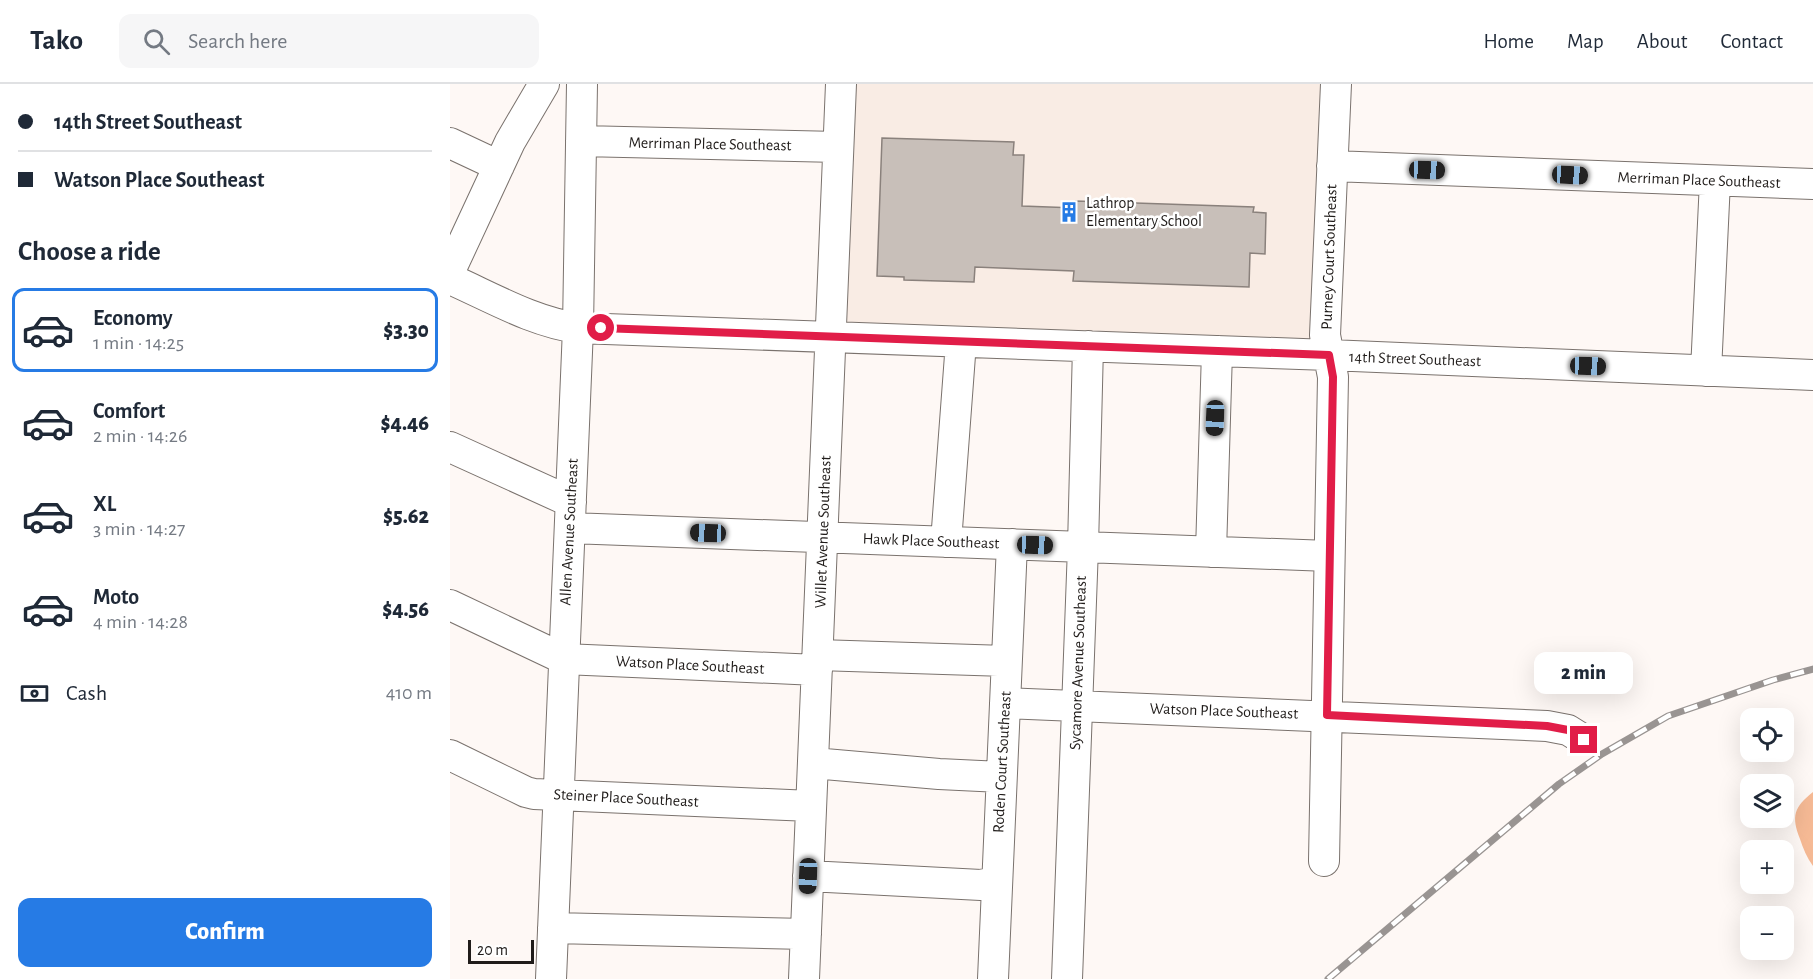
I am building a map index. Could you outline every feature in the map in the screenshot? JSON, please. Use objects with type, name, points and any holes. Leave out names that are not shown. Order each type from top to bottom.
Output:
[{"type":"street","points":[[450,271],[515,132],[544,84]]},
{"type":"street","name":"Allen Avenue Southeast","points":[[551,979],[578,328],[582,84]]},
{"type":"street","name":"Willet Avenue Southeast","points":[[804,979],[841,84]]},
{"type":"street","name":"Purney Court Southeast","points":[[1324,861],[1333,377],[1325,335],[1336,84]]},
{"type":"street","name":"Merriman Place Southeast","points":[[582,141],[838,147]]},
{"type":"street","points":[[450,143],[499,166]]},
{"type":"street","name":"Merriman Place Southeast","points":[[1332,166],[1813,184]]},
{"type":"street","points":[[1706,371],[1714,181]]},
{"type":"street","name":"14th Street Southeast","points":[[450,279],[539,319],[578,328],[1813,375]]},
{"type":"street","points":[[946,542],[961,342]]},
{"type":"street","name":"Sycamore Avenue Southeast","points":[[1066,979],[1083,547],[1088,346]]},
{"type":"street","points":[[1211,552],[1217,351]]},
{"type":"street","name":"Hawk Place Southeast","points":[[450,447],[571,515],[823,537],[1329,556]]},
{"type":"street","name":"Roden Court Southeast","points":[[993,979],[1012,544]]},
{"type":"street","points":[[450,605],[564,659]]},
{"type":"street","name":"Watson Place Southeast","points":[[564,659],[818,663],[1006,661]]},
{"type":"street","name":"Watson Place Southeast","points":[[1005,703],[1547,726],[1568,730],[1584,740]]},
{"type":"street","name":"Steiner Place Southeast","points":[[450,755],[534,794],[811,806]]},
{"type":"street","points":[[813,763],[1001,777]]},
{"type":"street","points":[[808,876],[981,885],[990,883],[997,877]]},
{"type":"street","points":[[553,928],[806,934]]},
{"type":"shaded area","points":[[841,84],[1336,84],[1329,355],[832,338]]},
{"type":"shaded area","points":[[1813,792],[1813,866],[1802,846],[1795,818],[1798,807]]},
{"type":"building","name":"Lathrop Elementary School","points":[[882,138],[1014,142],[1013,155],[1024,155],[1022,206],[1076,208],[1076,201],[1254,207],[1253,212],[1266,213],[1265,254],[1250,253],[1249,287],[1073,281],[1074,271],[975,267],[974,282],[904,280],[904,277],[877,276]]},
{"type":"railway","points":[[1328,979],[1559,784],[1602,754],[1668,716],[1773,680],[1813,669]]},
{"type":"place","name":"Lathrop Elementary School","points":[[1069,212]]},
{"type":"route","points":[[601,328],[1329,355],[1333,377],[1327,715],[1558,727],[1572,731],[1584,740]]}]
